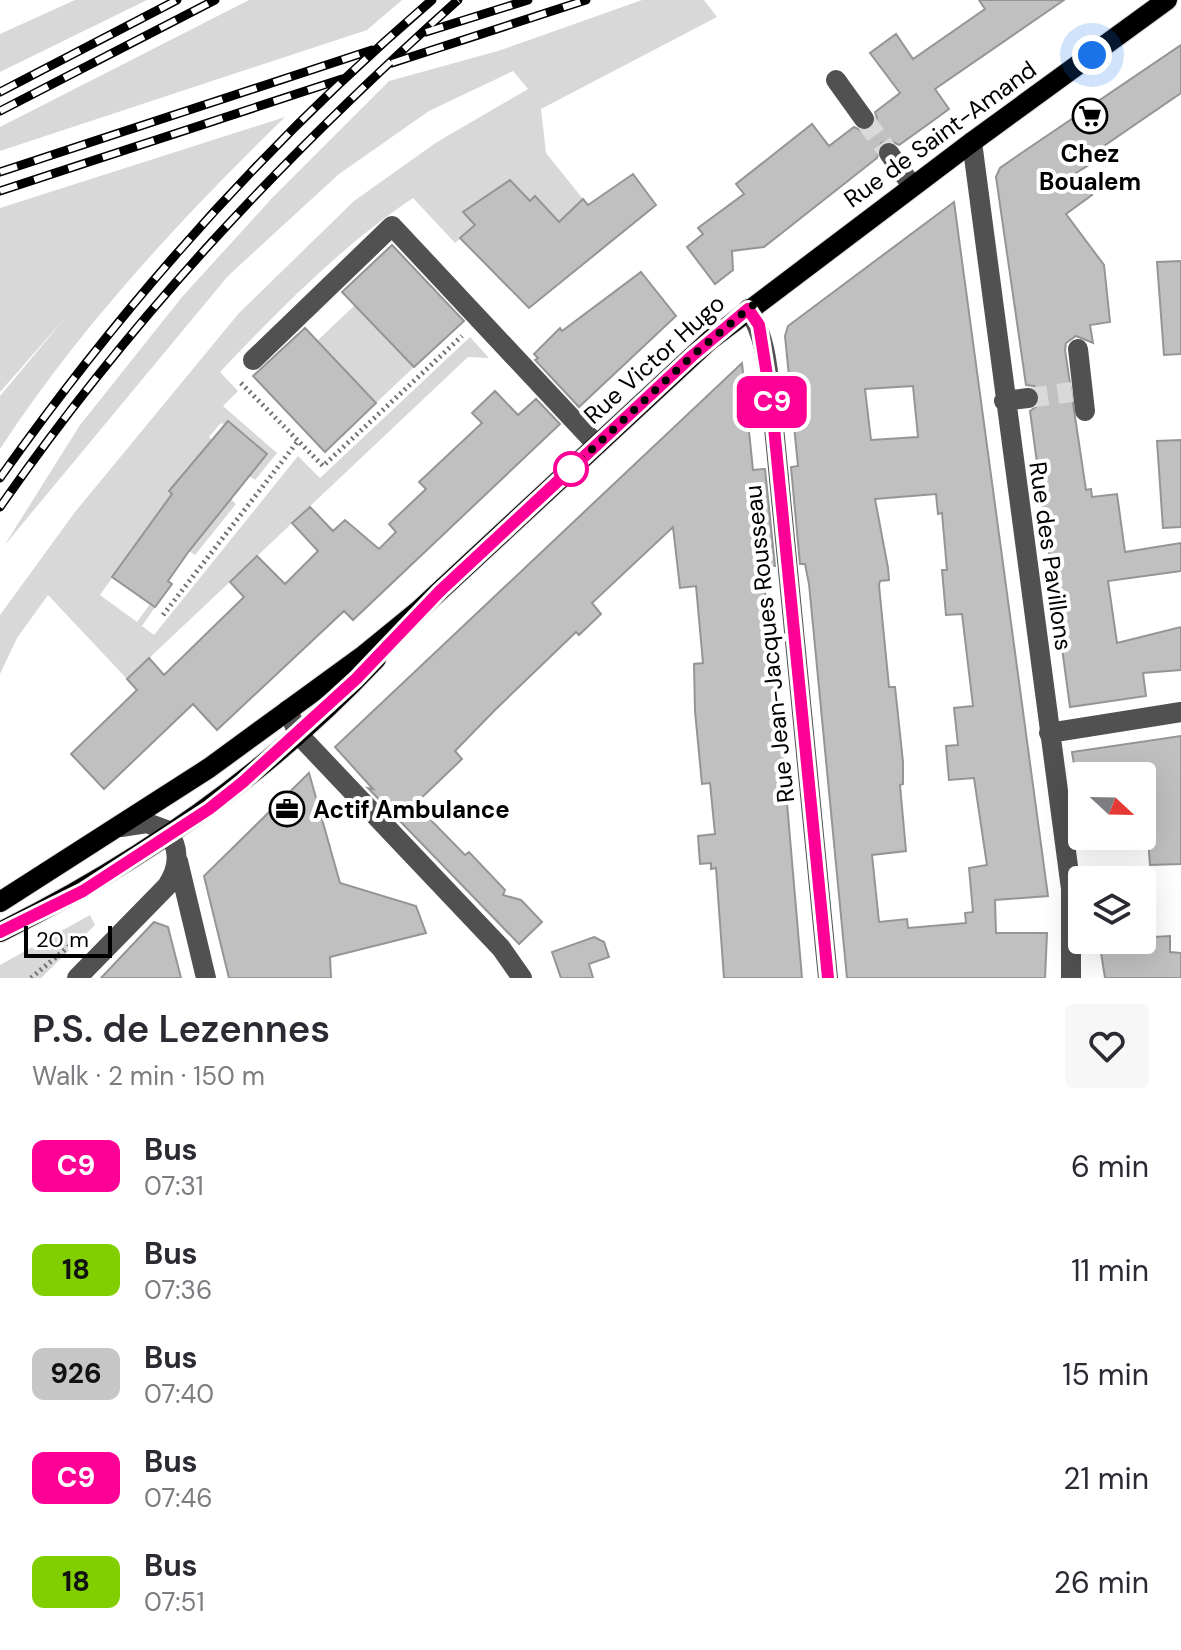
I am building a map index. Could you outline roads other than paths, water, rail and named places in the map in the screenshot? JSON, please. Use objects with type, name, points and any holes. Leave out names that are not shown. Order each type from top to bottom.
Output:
[{"type":"main road","name":"Rue de Saint-Amand","points":[[748,309],[1167,1]]},
{"type":"main road","name":"Rue Victor Hugo","points":[[0,932],[83,891],[222,799],[298,734],[356,679],[418,611],[748,309]]},
{"type":"main road","name":"Rue Victor Hugo","points":[[0,902],[121,827],[288,710],[418,611]]},
{"type":"street","points":[[836,80],[864,119]]},
{"type":"street","name":"Rue des Pavillons","points":[[972,142],[1071,889],[1071,978]]},
{"type":"street","points":[[889,153],[912,186]]},
{"type":"street","points":[[253,360],[392,226],[597,445]]},
{"type":"street","name":"Rue Jean-Jacques Rousseau","points":[[748,309],[761,334],[772,407],[828,978]]},
{"type":"street","points":[[1078,349],[1080,398]]},
{"type":"street","points":[[1004,401],[1028,398]]},
{"type":"street","points":[[288,710],[298,734],[501,948],[522,978]]},
{"type":"street","points":[[1049,733],[1181,712]]},
{"type":"street","points":[[121,827],[147,823],[161,827],[170,835],[206,978]]},
{"type":"street","points":[[77,978],[167,886],[178,858]]},
{"type":"tunnel","points":[[864,119],[889,153]]},
{"type":"tunnel","points":[[1028,398],[1072,392]]},
{"type":"railway","points":[[0,92],[177,0]]},
{"type":"railway","points":[[0,111],[215,0]]},
{"type":"railway","points":[[0,478],[97,349],[201,226],[313,109],[432,0]]},
{"type":"railway","points":[[0,507],[104,368],[214,240],[331,118],[458,0]]},
{"type":"railway","points":[[426,32],[528,0]]},
{"type":"railway","points":[[392,63],[586,0]]},
{"type":"railway","points":[[0,172],[372,50]]},
{"type":"railway","points":[[0,191],[342,79]]},
{"type":"place","name":"Chez Boualem","points":[[1090,116]]},
{"type":"place","name":"Actif Ambulance","points":[[287,809]]}]
